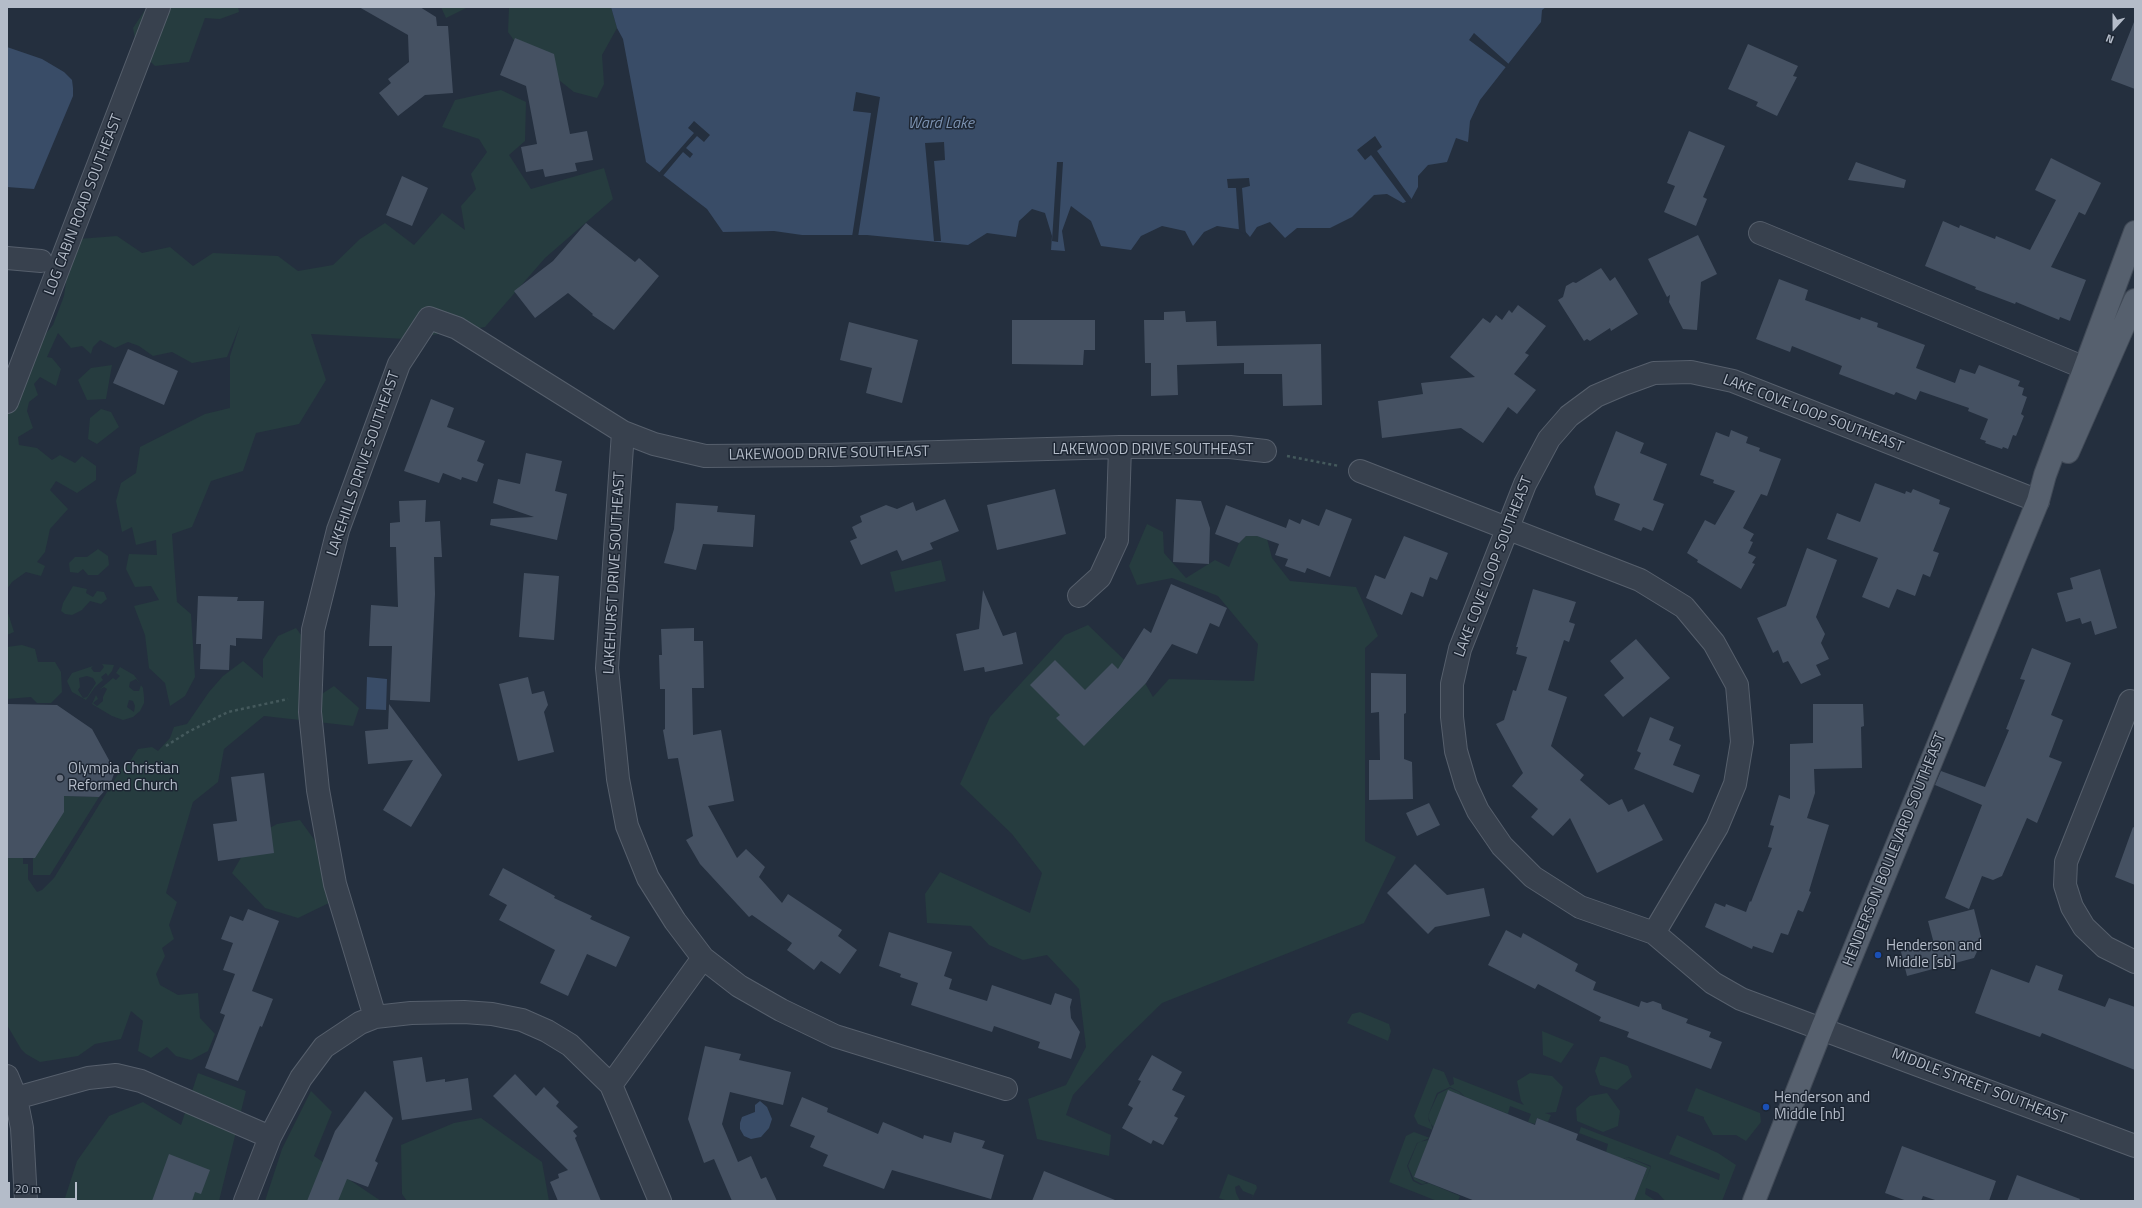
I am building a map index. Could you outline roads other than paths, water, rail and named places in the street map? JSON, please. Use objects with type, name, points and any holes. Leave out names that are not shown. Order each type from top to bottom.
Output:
[{"type":"main road","name":"HENDERSON BOULEVARD SOUTHEAST","points":[[1754,1201],[1822,1028],[2038,501],[2045,475],[2135,232]]},
{"type":"main road","name":"HENDERSON BOULEVARD SOUTHEAST","points":[[2038,501],[2054,478],[2067,455],[2135,300]]},
{"type":"street","name":"LOG CABIN ROAD SOUTHEAST","points":[[7,402],[159,7]]},
{"type":"street","points":[[1760,233],[2085,368]]},
{"type":"street","points":[[7,258],[41,261]]},
{"type":"street","name":"LAKEWOOD DRIVE SOUTHEAST","points":[[429,318],[457,328],[623,432],[654,444],[704,456],[830,455],[1120,447],[1230,447],[1265,451]]},
{"type":"street","name":"LAKEHILLS DRIVE SOUTHEAST","points":[[375,1017],[335,884],[318,790],[310,712],[313,630],[338,530],[399,364],[429,318]]},
{"type":"street","name":"LAKE COVE LOOP SOUTHEAST","points":[[1822,1028],[1741,999],[1714,983],[1654,933],[1580,907],[1533,877],[1502,846],[1478,811],[1466,785],[1456,751],[1452,717],[1452,684],[1460,649],[1506,528],[1525,484],[1549,439],[1569,416],[1596,396],[1654,373],[1691,372],[1732,381],[2038,501]]},
{"type":"street","name":"LAKEHURST DRIVE SOUTHEAST","points":[[623,432],[607,668],[618,779],[627,826],[648,878],[675,921],[703,958],[739,986],[781,1010],[835,1036],[1006,1089]]},
{"type":"street","points":[[1079,596],[1100,577],[1117,540],[1120,447]]},
{"type":"street","points":[[1360,470],[1640,580],[1684,607],[1714,643],[1736,685],[1742,742],[1736,784],[1717,827],[1654,933]]},
{"type":"street","points":[[2130,701],[2066,862],[2065,885],[2072,907],[2084,927],[2105,947],[2135,962]]},
{"type":"street","points":[[610,1085],[703,958]]},
{"type":"street","points":[[246,1201],[270,1137],[301,1078],[324,1047],[360,1023],[375,1017],[411,1013],[464,1012],[492,1014],[522,1020],[547,1031],[570,1045],[610,1085],[660,1201]]},
{"type":"street","name":"MIDDLE STREET SOUTHEAST","points":[[1822,1028],[2135,1146]]},
{"type":"street","points":[[16,1098],[88,1078],[116,1075],[141,1081],[270,1137]]},
{"type":"street","points":[[7,1076],[16,1098],[22,1128],[26,1201]]},
{"type":"water","name":"Ward Lake","points":[[611,7],[1546,7],[1542,10],[1541,22],[1480,100],[1470,121],[1468,142],[1456,138],[1447,162],[1428,165],[1418,176],[1418,187],[1411,200],[1403,203],[1387,194],[1374,195],[1352,217],[1330,228],[1297,228],[1285,238],[1270,222],[1257,227],[1250,237],[1244,230],[1217,226],[1204,232],[1193,246],[1185,231],[1162,226],[1141,236],[1131,250],[1101,246],[1091,221],[1071,206],[1062,231],[1065,251],[1051,250],[1052,236],[1045,213],[1032,209],[1019,221],[1016,237],[987,233],[968,245],[867,235],[802,235],[774,231],[723,232],[707,209],[646,162],[623,39],[617,28]]},
{"type":"water","points":[[7,47],[42,59],[64,72],[72,80],[73,96],[34,189],[7,187]]},
{"type":"water","points":[[367,677],[387,679],[386,710],[366,709]]},
{"type":"water","points":[[760,1101],[767,1107],[772,1119],[769,1128],[761,1137],[751,1139],[744,1136],[740,1129],[740,1123],[742,1117],[755,1112],[755,1105]]},
{"type":"place","name":"Olympia Christian Reformed Church","points":[[60,778]]},
{"type":"place","name":"Henderson and Middle [sb]","points":[[1878,955]]},
{"type":"place","name":"Henderson and Middle [nb]","points":[[1766,1107]]}]
